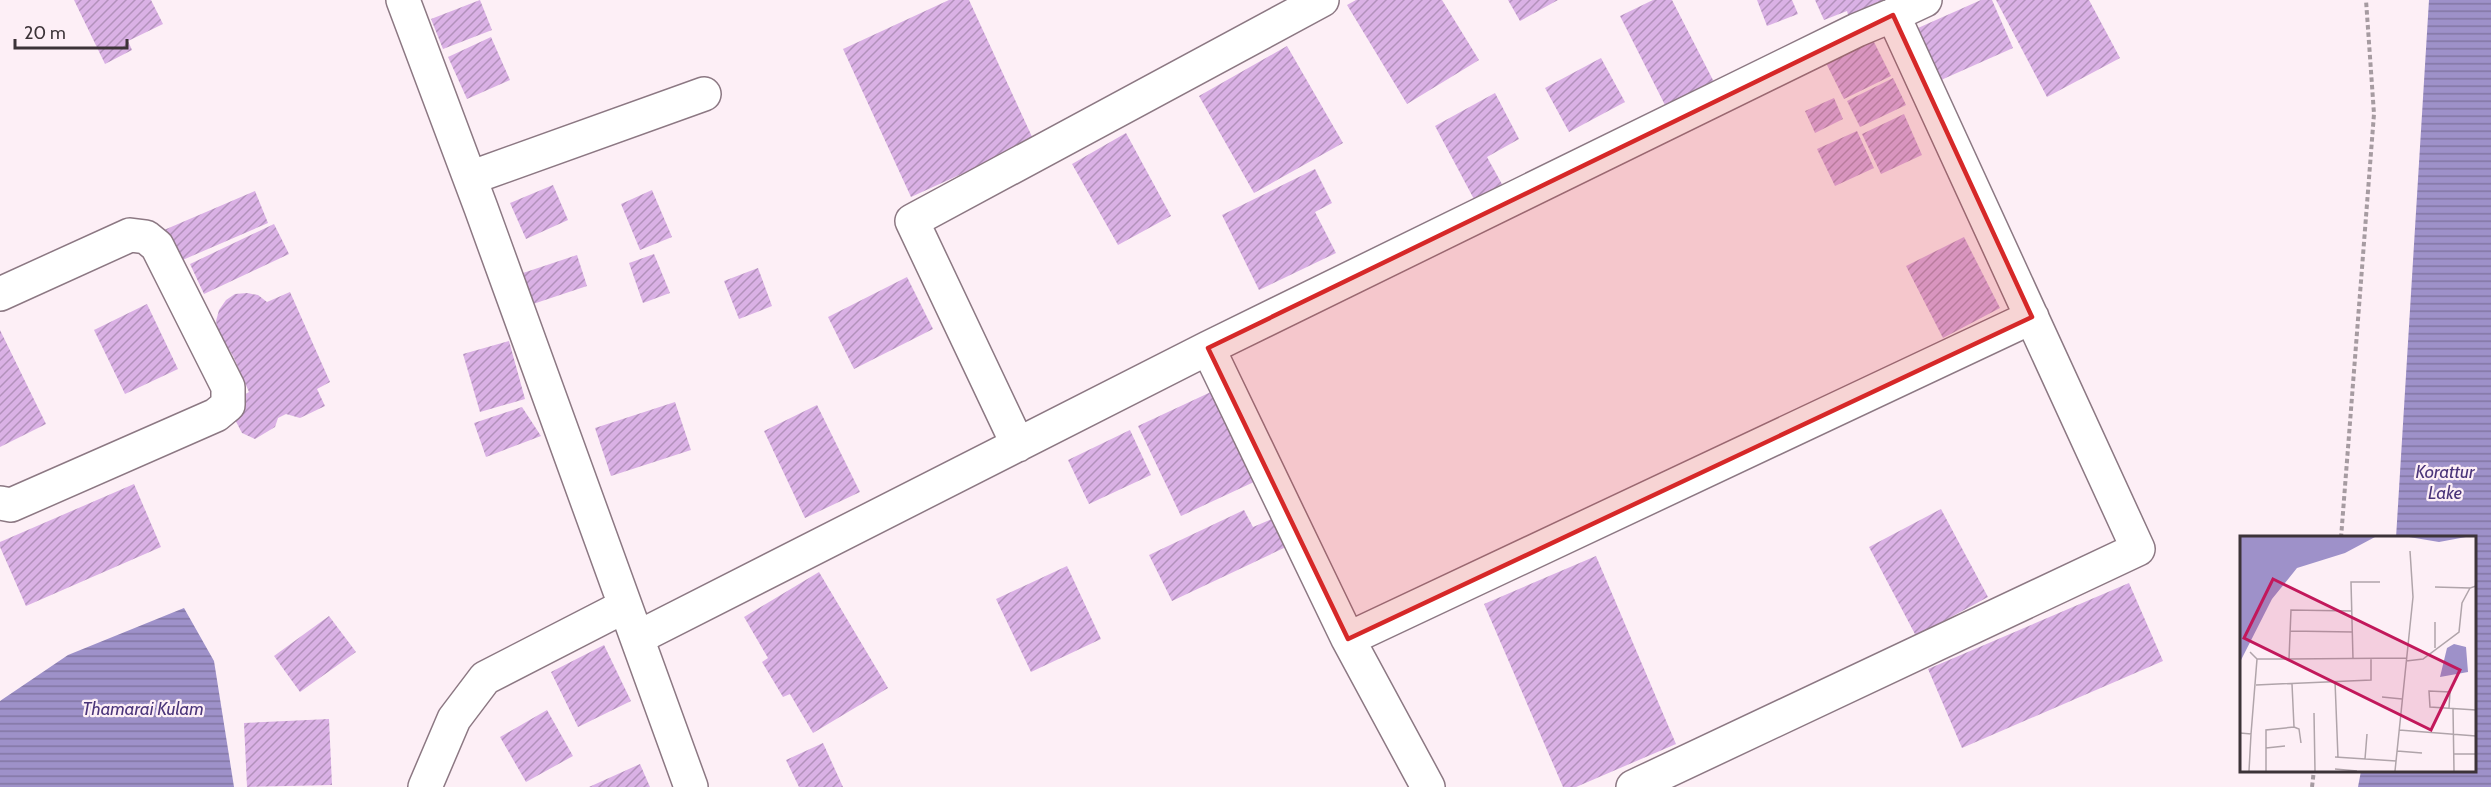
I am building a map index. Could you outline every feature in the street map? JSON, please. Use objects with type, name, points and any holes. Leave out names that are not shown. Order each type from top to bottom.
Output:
[{"type":"street","points":[[403,0],[691,787]]},
{"type":"street","points":[[1018,445],[912,221],[1278,11],[1322,0]]},
{"type":"street","points":[[637,638],[1208,348],[1857,30],[1925,0]]},
{"type":"street","points":[[1633,787],[2138,549],[1893,15]]},
{"type":"street","points":[[470,178],[704,94]]},
{"type":"street","points":[[0,294],[130,235],[146,237],[157,246],[228,387],[228,405],[216,415],[11,505],[0,503]]},
{"type":"street","points":[[1348,639],[2032,317]]},
{"type":"street","points":[[1208,348],[1348,639],[1428,787]]},
{"type":"street","points":[[425,787],[454,719],[485,678],[625,606]]},
{"type":"path","points":[[2341,536],[2374,114],[2366,0]]},
{"type":"path","points":[[2312,787],[2314,772]]},
{"type":"highlighted area","points":[[1893,15],[2032,317],[1348,639],[1208,348]]},
{"type":"water","name":"Korattur Lake","points":[[2429,0],[2491,0],[2491,787],[2358,787],[2361,772],[2476,772],[2476,536],[2396,536]]},
{"type":"water","name":"Thamarai Kulam","points":[[184,608],[214,661],[234,787],[0,787],[0,701],[68,655]]},
{"type":"building","points":[[74,0],[151,0],[163,24],[128,41],[132,50],[105,64]]},
{"type":"building","points":[[480,0],[492,30],[443,49],[431,19]]},
{"type":"building","points":[[949,0],[969,0],[1034,141],[911,197],[843,49]]},
{"type":"building","points":[[1356,0],[1442,0],[1479,60],[1407,104],[1347,5]]},
{"type":"building","points":[[1508,0],[1558,0],[1520,21]]},
{"type":"building","points":[[1653,0],[1672,0],[1714,82],[1666,107],[1620,16]]},
{"type":"building","points":[[1757,0],[1792,0],[1798,14],[1767,26]]},
{"type":"building","points":[[1815,0],[1894,0],[1849,18],[1847,11],[1824,20]]},
{"type":"building","points":[[1981,0],[1992,0],[2013,48],[1941,80],[1918,28]]},
{"type":"building","points":[[1996,0],[2089,0],[2120,58],[2047,97]]},
{"type":"building","points":[[491,37],[510,80],[467,99],[448,57]]},
{"type":"building","points":[[1872,38],[1891,76],[1844,99],[1825,61]]},
{"type":"building","points":[[1287,46],[1343,143],[1254,193],[1199,96]]},
{"type":"building","points":[[1601,58],[1625,102],[1569,132],[1545,88]]},
{"type":"building","points":[[1893,78],[1906,105],[1860,127],[1847,101]]},
{"type":"building","points":[[1495,93],[1519,139],[1487,157],[1503,186],[1475,201],[1435,126]]},
{"type":"building","points":[[1834,98],[1843,119],[1815,133],[1805,111]]},
{"type":"building","points":[[1904,114],[1922,155],[1881,174],[1862,134]]},
{"type":"building","points":[[1857,131],[1874,168],[1835,186],[1817,149]]},
{"type":"building","points":[[1126,133],[1171,216],[1118,245],[1072,164]]},
{"type":"building","points":[[1315,169],[1332,203],[1315,212],[1336,253],[1259,290],[1222,215]]},
{"type":"building","points":[[553,185],[568,220],[526,239],[510,203]]},
{"type":"building","points":[[652,190],[672,237],[640,250],[621,204]]},
{"type":"building","points":[[255,191],[268,223],[178,262],[164,230]]},
{"type":"building","points":[[274,224],[289,254],[204,294],[190,264]]},
{"type":"building","points":[[1964,237],[2000,308],[1943,338],[1906,266]]},
{"type":"building","points":[[654,254],[670,293],[643,303],[629,263]]},
{"type":"building","points":[[577,255],[587,286],[533,304],[523,273]]},
{"type":"building","points":[[758,268],[772,306],[739,319],[724,281]]},
{"type":"building","points":[[907,277],[933,329],[854,369],[828,317]]},
{"type":"building","points":[[290,292],[330,382],[317,389],[325,406],[300,418],[286,414],[278,418],[275,427],[255,439],[242,433],[232,414],[238,399],[249,392],[233,356],[218,332],[216,321],[219,310],[226,300],[235,294],[258,295],[267,302]]},
{"type":"building","points":[[147,304],[178,369],[125,394],[94,330]]},
{"type":"building","points":[[0,330],[46,424],[0,447]]},
{"type":"building","points":[[509,341],[525,399],[480,412],[463,354]]},
{"type":"building","points":[[1213,391],[1256,481],[1181,516],[1138,426]]},
{"type":"building","points":[[675,402],[691,450],[611,476],[595,428]]},
{"type":"building","points":[[817,405],[860,492],[805,518],[764,431]]},
{"type":"building","points":[[522,407],[541,436],[486,457],[474,423]]},
{"type":"building","points":[[1130,430],[1151,475],[1089,504],[1068,460]]},
{"type":"building","points":[[134,484],[161,547],[26,606],[0,547],[0,542]]},
{"type":"building","points":[[1941,509],[1988,597],[1916,636],[1869,547]]},
{"type":"building","points":[[1244,510],[1253,527],[1272,519],[1286,547],[1172,601],[1149,555]]},
{"type":"building","points":[[1596,556],[1676,744],[1576,787],[1563,787],[1484,604]]},
{"type":"building","points":[[1067,566],[1101,639],[1031,672],[996,599]]},
{"type":"building","points":[[819,572],[888,688],[813,733],[790,694],[783,697],[762,662],[768,658],[744,617]]},
{"type":"building","points":[[2129,583],[2163,661],[1962,748],[1928,669]]},
{"type":"building","points":[[329,616],[356,652],[300,692],[274,656]]},
{"type":"building","points":[[604,645],[631,701],[578,727],[551,672]]},
{"type":"building","points":[[547,710],[573,756],[526,782],[500,737]]},
{"type":"building","points":[[329,719],[332,785],[247,787],[244,723]]},
{"type":"building","points":[[823,743],[843,787],[799,787],[786,760]]},
{"type":"building","points":[[640,764],[650,787],[589,787]]}]
